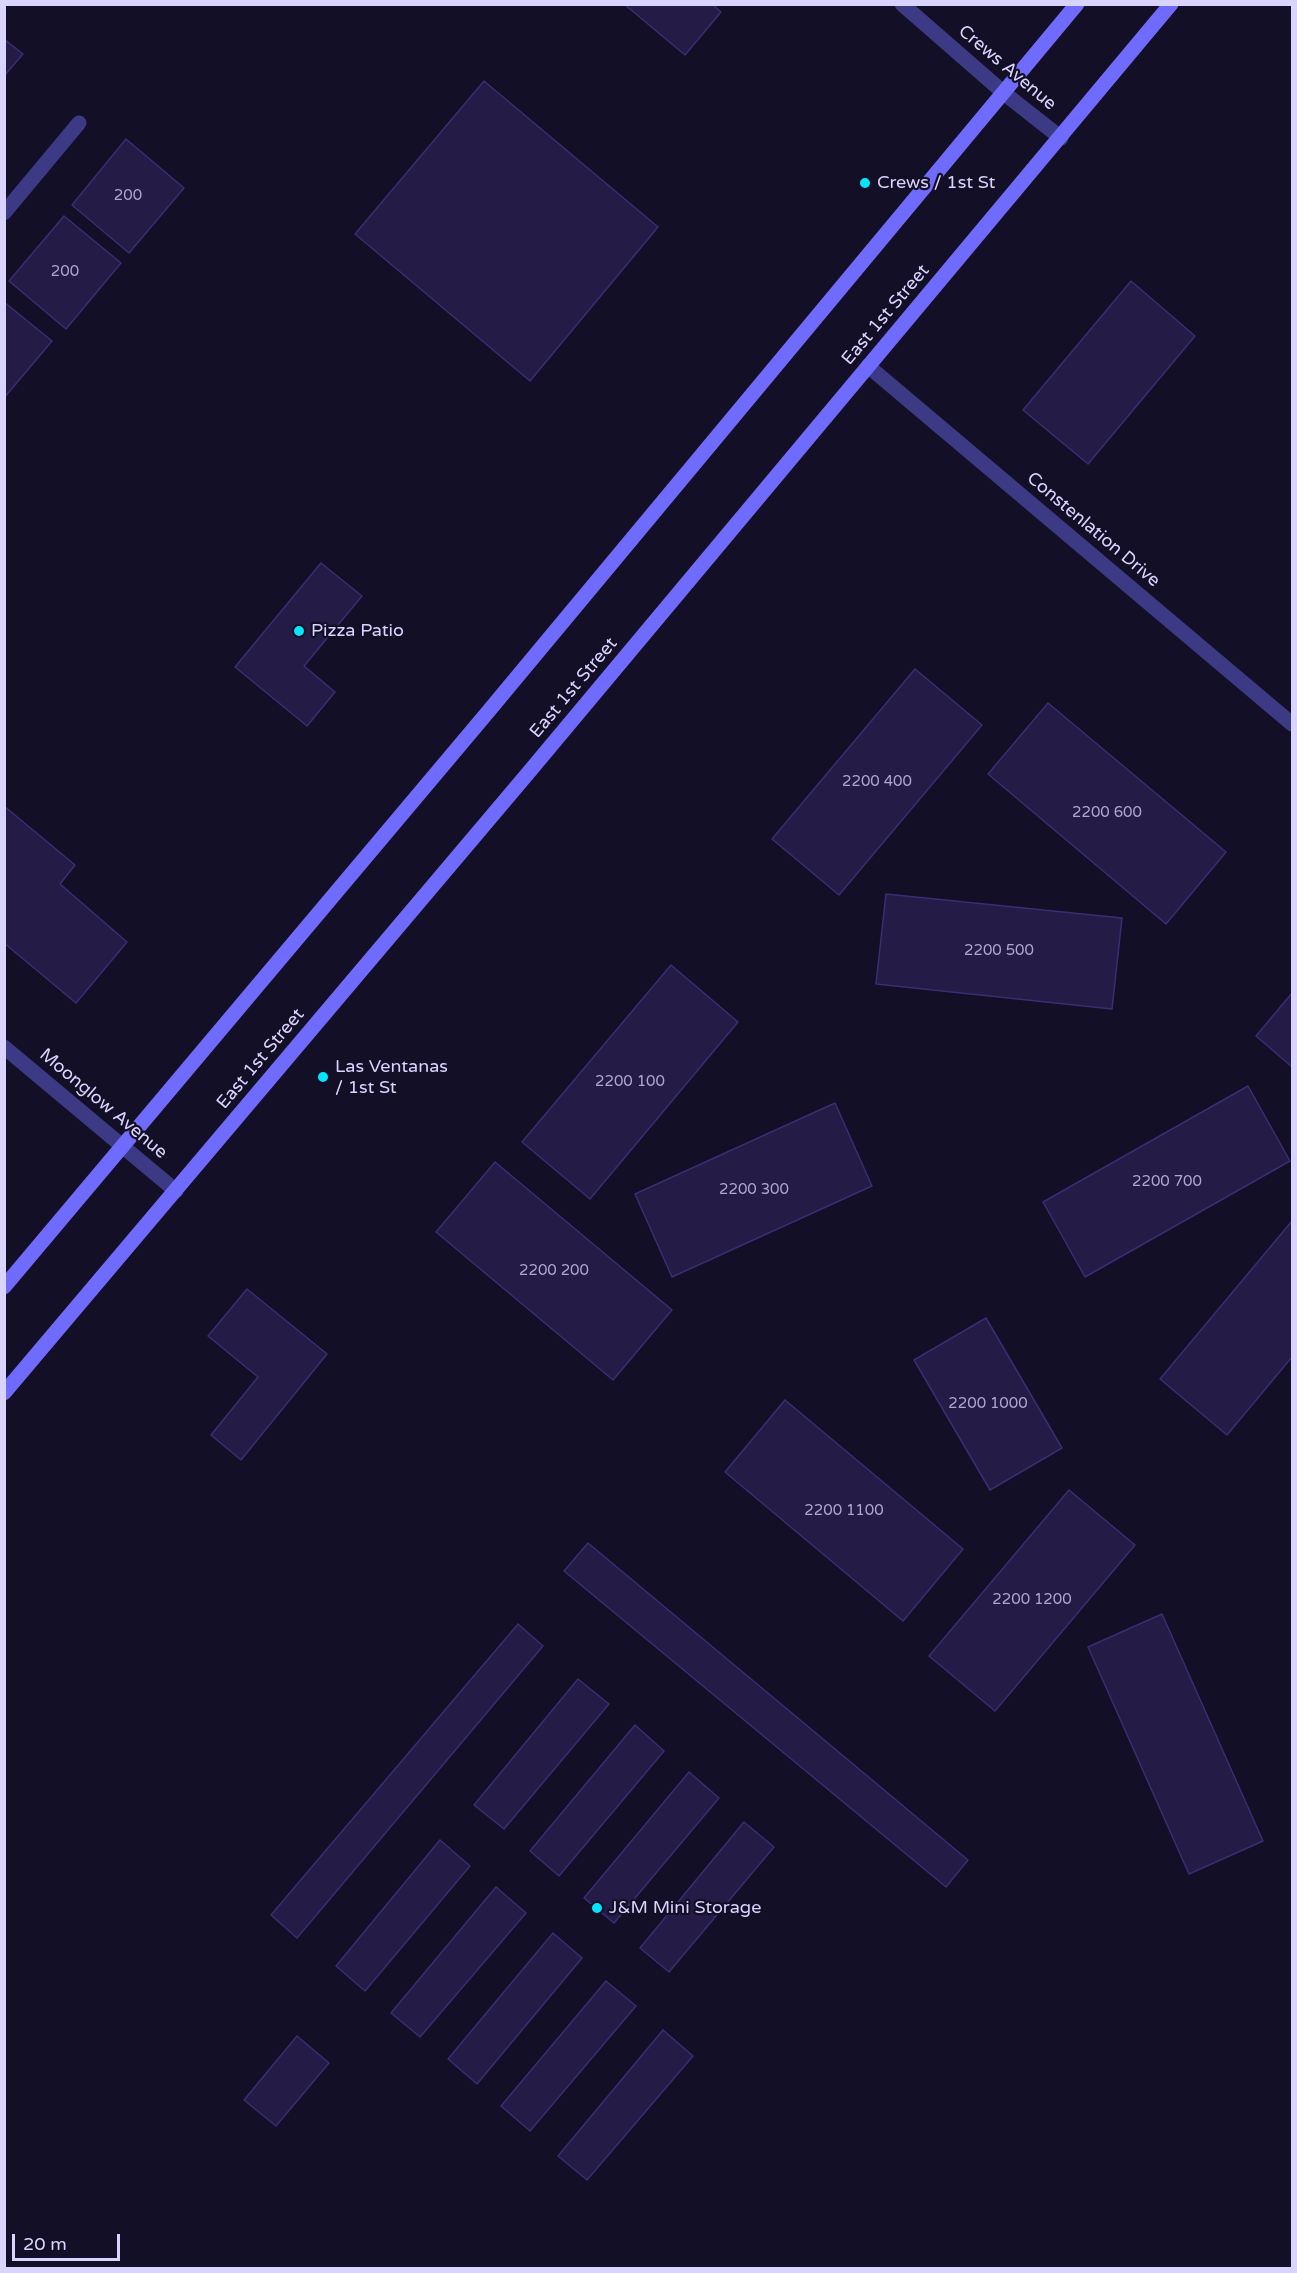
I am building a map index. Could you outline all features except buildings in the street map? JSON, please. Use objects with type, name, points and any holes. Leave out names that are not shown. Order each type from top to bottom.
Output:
[{"type":"main road","points":[[4,1287],[495,704],[1077,4]]},
{"type":"main road","name":"East 1st Street","points":[[4,1394],[529,772],[1171,4]]},
{"type":"street","name":"Crews Avenue","points":[[902,4],[1004,93],[1061,138]]},
{"type":"street","points":[[4,213],[79,123]]},
{"type":"street","name":"Constenlation Drive","points":[[868,366],[1293,724]]},
{"type":"street","name":"Moonglow Avenue","points":[[4,1047],[176,1191]]},
{"type":"place","name":"Crews / 1st St","points":[[865,183]]},
{"type":"place","name":"Pizza Patio","points":[[299,631]]},
{"type":"place","name":"Las Ventanas / 1st St","points":[[323,1077]]},
{"type":"place","name":"J&M Mini Storage","points":[[597,1908]]}]
